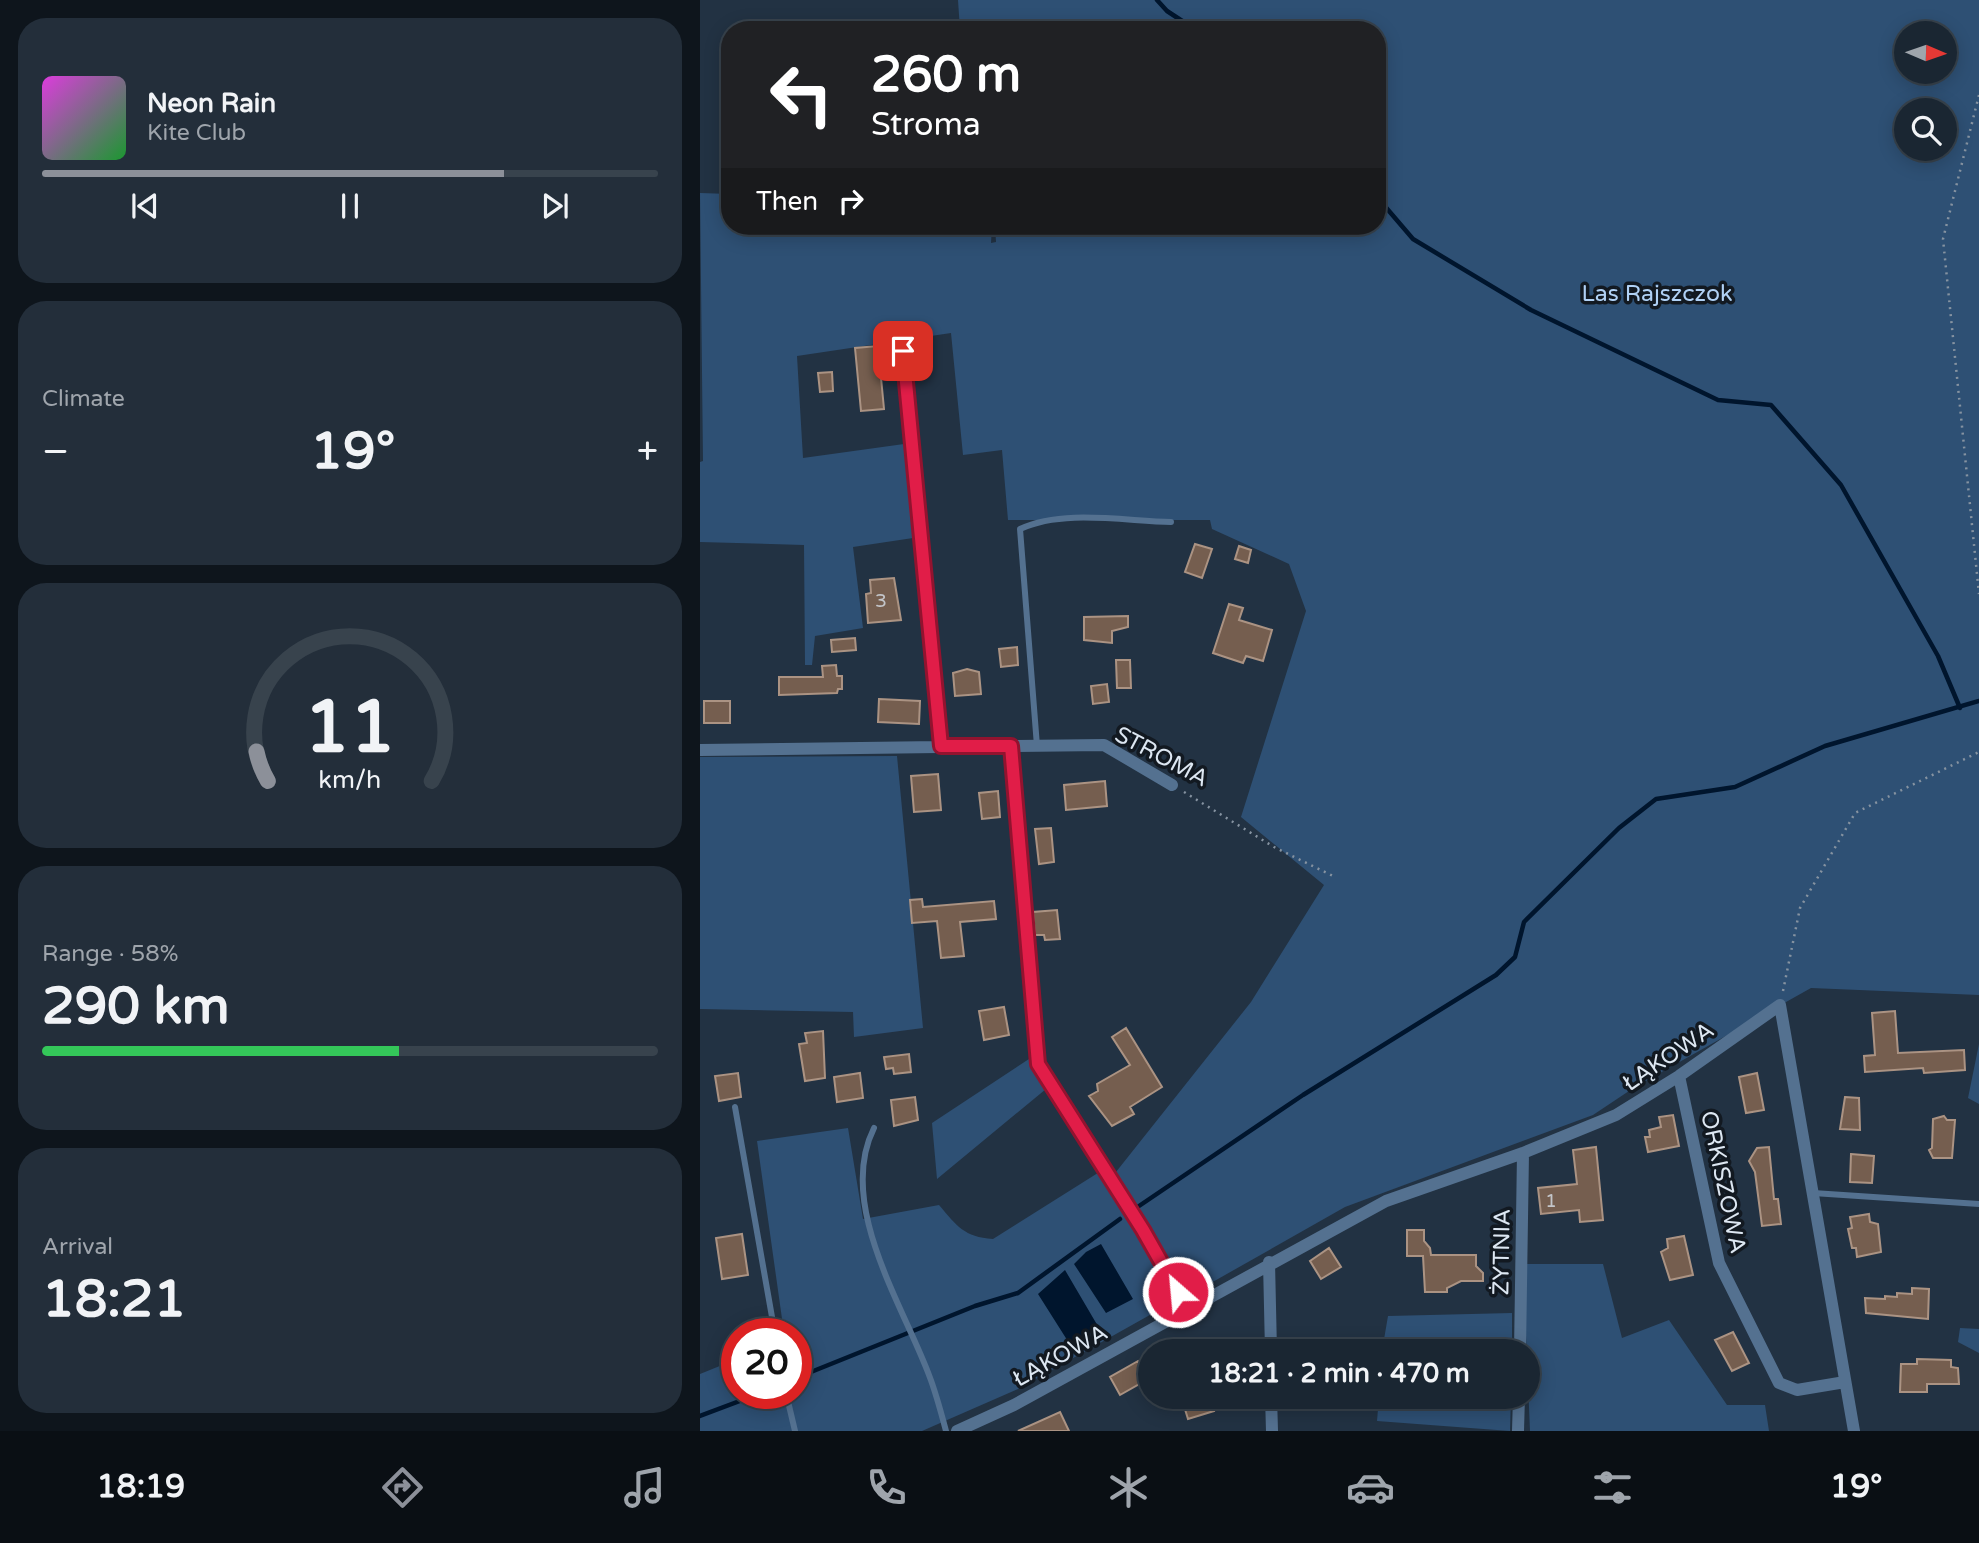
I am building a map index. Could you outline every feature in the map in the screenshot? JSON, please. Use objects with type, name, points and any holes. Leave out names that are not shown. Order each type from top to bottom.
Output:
[{"type":"street","points":[[903,351],[941,746]]},
{"type":"street","name":"STROMA","points":[[700,750],[1104,745],[1172,785]]},
{"type":"street","points":[[1780,1005],[1854,1431]]},
{"type":"street","name":"ŁĄKOWA","points":[[957,1431],[1014,1405],[1269,1262],[1386,1201],[1523,1153],[1616,1115],[1679,1076],[1780,1005]]},
{"type":"street","name":"ORKISZOWA","points":[[1679,1076],[1719,1263],[1779,1383],[1797,1390],[1845,1382]]},
{"type":"street","name":"ŻYTNIA","points":[[1520,1339],[1523,1153]]},
{"type":"street","points":[[1269,1262],[1270,1339]]},
{"type":"street","points":[[1271,1409],[1272,1431]]},
{"type":"street","points":[[1518,1431],[1519,1409]]},
{"type":"lane","points":[[1037,746],[1020,529],[1037,522],[1061,519],[1171,522]]},
{"type":"lane","points":[[1011,746],[1038,1064],[1177,1286],[1182,1311]]},
{"type":"lane","points":[[735,1107],[772,1318]]},
{"type":"lane","points":[[874,1128],[863,1149],[862,1180],[876,1252],[892,1296],[929,1374],[946,1431]]},
{"type":"lane","points":[[1811,1193],[1979,1204]]},
{"type":"lane","points":[[789,1409],[794,1431]]},
{"type":"path","points":[[1979,95],[1943,239],[1979,594]]},
{"type":"path","points":[[1780,1005],[1800,908],[1855,813],[1979,752]]},
{"type":"path","name":"STROMA","points":[[1172,785],[1275,847],[1333,876]]},
{"type":"green space","name":"Las Rajszczok","points":[[958,0],[1979,0],[1979,995],[1811,988],[1635,1087],[1593,1115],[1345,1207],[1188,1296],[1116,1172],[1251,1002],[1324,885],[1241,817],[1306,611],[1289,564],[1212,529],[1210,520],[1008,520],[1002,450],[963,455],[951,333],[797,356],[803,458],[904,444],[913,538],[853,547],[863,628],[815,636],[812,665],[805,665],[804,545],[700,542],[700,462],[703,461],[700,193],[721,194],[721,235],[991,235],[991,243],[996,242],[996,235],[1386,235],[1386,21],[959,21]]},
{"type":"green space","points":[[897,756],[923,1028],[854,1037],[853,1012],[700,1009],[700,757]]},
{"type":"green space","points":[[1979,1044],[1979,1104],[1968,1098]]},
{"type":"green space","points":[[1032,1057],[1034,1069],[1046,1089],[937,1179],[932,1123]]},
{"type":"green space","points":[[848,1128],[863,1219],[939,1205],[968,1233],[993,1239],[1101,1171],[1178,1292],[1173,1302],[1018,1389],[922,1431],[700,1431],[700,1374],[721,1365],[721,1409],[812,1409],[812,1318],[782,1318],[757,1141]]},
{"type":"green space","points":[[1523,1264],[1603,1264],[1622,1338],[1669,1320],[1727,1405],[1765,1405],[1769,1431],[1530,1431],[1529,1409],[1540,1409],[1540,1339],[1526,1339]]},
{"type":"green space","points":[[1512,1313],[1512,1339],[1384,1339],[1388,1316]]},
{"type":"green space","points":[[1960,1328],[1979,1329],[1979,1353],[1958,1342]]},
{"type":"green space","points":[[1378,1409],[1511,1409],[1510,1431],[1377,1421]]},
{"type":"shaded area","points":[[1101,1244],[1133,1299],[1106,1313],[1074,1264],[1086,1252]]},
{"type":"shaded area","points":[[1065,1270],[1099,1328],[1069,1343],[1038,1294]]},
{"type":"building","points":[[878,346],[884,409],[861,411],[855,348]]},
{"type":"building","points":[[832,372],[833,391],[820,392],[818,373]]},
{"type":"building","points":[[1195,544],[1212,549],[1202,578],[1185,572]]},
{"type":"building","points":[[1239,546],[1251,550],[1248,563],[1235,559]]},
{"type":"building","points":[[894,578],[901,620],[868,623],[866,594],[871,593],[870,580]]},
{"type":"building","points":[[1229,604],[1243,608],[1239,620],[1272,630],[1263,661],[1246,656],[1243,663],[1213,653]]},
{"type":"building","points":[[1128,616],[1128,627],[1112,631],[1112,643],[1084,640],[1084,617]]},
{"type":"building","points":[[855,638],[856,650],[832,652],[831,640]]},
{"type":"building","points":[[1017,647],[1018,665],[1001,667],[999,649]]},
{"type":"building","points":[[1116,660],[1130,660],[1131,688],[1117,688]]},
{"type":"building","points":[[836,665],[837,676],[842,676],[842,689],[838,689],[837,693],[779,695],[779,677],[823,677],[822,666]]},
{"type":"building","points":[[967,669],[979,672],[981,694],[955,696],[953,673]]},
{"type":"building","points":[[1107,684],[1109,702],[1093,704],[1091,686]]},
{"type":"building","points":[[879,699],[920,701],[919,724],[878,722]]},
{"type":"building","points":[[704,701],[730,701],[730,723],[704,723]]},
{"type":"building","points":[[938,774],[941,810],[914,812],[911,776]]},
{"type":"building","points":[[1105,781],[1107,806],[1066,810],[1064,785]]},
{"type":"building","points":[[998,791],[1000,817],[982,819],[979,793]]},
{"type":"building","points":[[1051,828],[1054,862],[1039,864],[1035,829]]},
{"type":"building","points":[[922,899],[923,907],[994,901],[996,919],[960,922],[964,956],[941,958],[937,921],[912,923],[910,900]]},
{"type":"building","points":[[1057,910],[1060,939],[1045,940],[1044,935],[1035,935],[1033,912]]},
{"type":"building","points":[[1004,1007],[1009,1035],[984,1040],[979,1011]]},
{"type":"building","points":[[1895,1011],[1898,1053],[1964,1050],[1965,1070],[1924,1073],[1923,1068],[1865,1072],[1864,1056],[1875,1055],[1872,1013]]},
{"type":"building","points":[[1126,1028],[1162,1087],[1130,1107],[1134,1114],[1112,1126],[1089,1096],[1098,1091],[1097,1084],[1130,1065],[1112,1037]]},
{"type":"building","points":[[823,1031],[825,1078],[805,1081],[799,1044],[807,1043],[805,1033]]},
{"type":"building","points":[[909,1054],[911,1072],[894,1074],[893,1068],[886,1069],[884,1057]]},
{"type":"building","points":[[738,1073],[741,1097],[719,1101],[715,1076]]},
{"type":"building","points":[[860,1073],[863,1098],[837,1102],[834,1077]]},
{"type":"building","points":[[1757,1073],[1764,1110],[1746,1113],[1739,1077]]},
{"type":"building","points":[[915,1097],[918,1120],[894,1126],[891,1100]]},
{"type":"building","points":[[1845,1097],[1859,1098],[1860,1130],[1840,1129]]},
{"type":"building","points":[[1673,1115],[1679,1146],[1648,1152],[1645,1137],[1650,1137],[1649,1130],[1661,1127],[1659,1117]]},
{"type":"building","points":[[1944,1116],[1947,1120],[1955,1120],[1952,1158],[1933,1158],[1929,1150],[1932,1148],[1933,1119]]},
{"type":"building","points":[[1596,1147],[1603,1220],[1580,1222],[1579,1210],[1541,1214],[1538,1188],[1577,1184],[1573,1150]]},
{"type":"building","points":[[1769,1147],[1774,1199],[1778,1199],[1781,1224],[1762,1226],[1755,1172],[1749,1161],[1757,1148]]},
{"type":"building","points":[[1851,1154],[1874,1156],[1872,1183],[1850,1182]]},
{"type":"building","points":[[1869,1214],[1870,1222],[1878,1224],[1881,1252],[1857,1257],[1848,1229],[1852,1228],[1850,1217]]},
{"type":"building","points":[[1407,1230],[1424,1230],[1424,1241],[1430,1248],[1431,1255],[1476,1255],[1476,1266],[1483,1273],[1483,1281],[1461,1281],[1447,1288],[1447,1292],[1425,1292],[1423,1256],[1407,1256]]},
{"type":"building","points":[[742,1234],[748,1275],[722,1279],[716,1238]]},
{"type":"building","points":[[1684,1236],[1693,1275],[1670,1280],[1661,1252],[1668,1248],[1667,1239]]},
{"type":"building","points":[[1329,1248],[1341,1267],[1321,1279],[1310,1261]]},
{"type":"building","points":[[1912,1288],[1929,1289],[1928,1319],[1866,1313],[1865,1298],[1885,1299],[1885,1296],[1897,1297],[1897,1293],[1912,1294]]},
{"type":"building","points":[[1733,1332],[1749,1363],[1732,1371],[1715,1340]]},
{"type":"building","points":[[1917,1359],[1951,1360],[1951,1367],[1958,1368],[1959,1384],[1927,1384],[1927,1392],[1900,1392],[1901,1364],[1917,1364]]},
{"type":"building","points":[[1138,1361],[1138,1385],[1120,1395],[1110,1377]]},
{"type":"building","points":[[1185,1409],[1213,1409],[1214,1411],[1188,1419]]},
{"type":"building","points":[[1060,1412],[1069,1431],[1018,1431]]},
{"type":"waterway","points":[[1157,0],[1182,21]]},
{"type":"waterway","points":[[1386,208],[1413,239],[1531,310],[1718,400],[1771,405],[1841,485],[1938,656],[1960,708]]},
{"type":"waterway","points":[[1139,1206],[1303,1095],[1496,975],[1515,957],[1524,922],[1619,828],[1656,799],[1735,787],[1825,746],[1979,701]]},
{"type":"waterway","points":[[812,1372],[975,1306],[1018,1293],[1120,1219]]},
{"type":"waterway","points":[[700,1416],[721,1408]]},
{"type":"route","points":[[903,351],[941,746],[1011,746],[1014,808],[1038,1064],[1143,1230],[1178,1292]]}]
